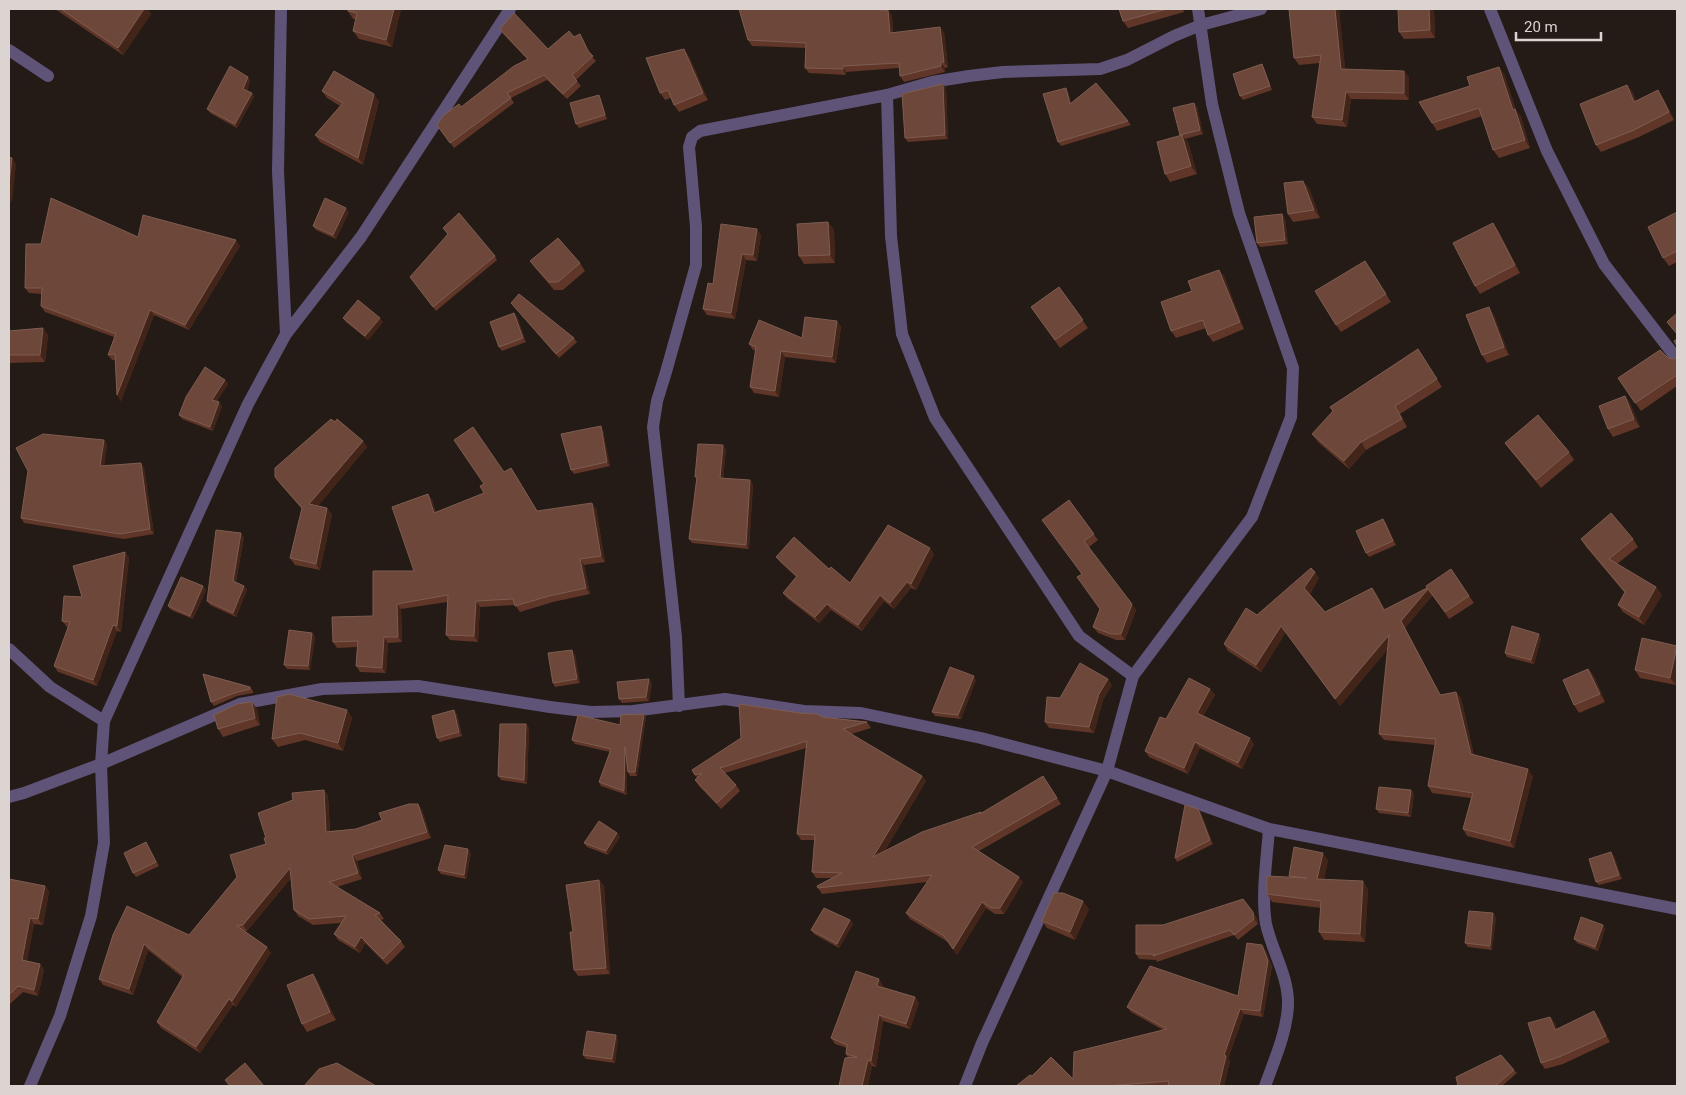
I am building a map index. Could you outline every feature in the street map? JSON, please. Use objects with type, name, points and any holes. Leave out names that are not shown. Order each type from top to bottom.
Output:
[{"type":"street","points":[[281,9],[278,172],[286,334]]},
{"type":"street","points":[[30,1086],[60,1016],[91,916],[104,843],[101,764],[104,722],[248,404],[286,334],[361,237],[510,9]]},
{"type":"street","points":[[965,1086],[982,1043],[1107,771],[1133,676],[1252,517],[1291,417],[1293,368],[1239,213],[1212,104],[1198,9]]},
{"type":"street","points":[[680,706],[676,637],[653,427],[656,401],[696,265],[696,226],[689,147],[692,137],[700,131],[887,95],[932,82],[1003,72],[1100,69],[1127,60],[1200,25],[1261,9]]},
{"type":"street","points":[[1490,9],[1547,151],[1604,264],[1677,359]]},
{"type":"street","points":[[9,50],[48,76]]},
{"type":"street","points":[[887,95],[891,236],[902,334],[935,418],[1079,636],[1133,676]]},
{"type":"street","points":[[9,649],[50,687],[104,722]]},
{"type":"street","points":[[9,797],[101,764],[240,704],[322,689],[418,686],[591,712],[633,711],[725,699],[804,711],[861,713],[981,738],[1107,771],[1269,829],[1677,909]]},
{"type":"street","points":[[1265,1086],[1287,1020],[1288,1004],[1287,989],[1266,925],[1264,908],[1269,829]]},
{"type":"building","points":[[61,9],[144,9],[118,48]]},
{"type":"building","points":[[348,9],[394,9],[386,40],[353,31],[357,13],[348,11]]},
{"type":"building","points":[[739,9],[888,10],[890,33],[940,27],[944,62],[941,62],[941,66],[900,76],[899,63],[843,66],[843,69],[805,68],[806,43],[748,40]]},
{"type":"building","points":[[1119,9],[1167,9],[1123,21]]},
{"type":"building","points":[[1289,9],[1335,9],[1341,69],[1404,71],[1404,93],[1346,92],[1342,120],[1312,117],[1321,55],[1294,58]]},
{"type":"building","points":[[1398,9],[1429,9],[1430,30],[1399,32]]},
{"type":"building","points":[[514,13],[548,49],[569,31],[574,37],[580,34],[588,51],[593,56],[572,75],[577,81],[563,94],[544,75],[507,93],[511,98],[450,143],[437,125],[444,115],[459,104],[461,107],[514,66],[528,59],[500,29]]},
{"type":"building","points":[[684,49],[703,93],[674,105],[668,90],[660,93],[646,58]]},
{"type":"building","points":[[1262,64],[1270,86],[1240,96],[1233,74]]},
{"type":"building","points":[[230,66],[248,77],[243,89],[252,93],[235,124],[207,109]]},
{"type":"building","points":[[1499,67],[1525,140],[1493,150],[1479,108],[1432,123],[1419,102],[1470,86],[1467,77]]},
{"type":"building","points":[[334,71],[374,94],[358,158],[315,135],[343,103],[322,91]]},
{"type":"building","points":[[1096,83],[1128,121],[1058,142],[1043,94],[1066,88],[1070,104]]},
{"type":"building","points":[[943,84],[945,135],[905,138],[902,94]]},
{"type":"building","points":[[1627,85],[1634,102],[1658,90],[1669,112],[1634,130],[1596,145],[1580,104]]},
{"type":"building","points":[[599,95],[605,115],[576,124],[570,103]]},
{"type":"building","points":[[1194,103],[1200,130],[1180,135],[1173,108]]},
{"type":"building","points":[[1182,135],[1191,166],[1165,174],[1157,142]]},
{"type":"building","points":[[9,157],[12,158],[9,184]]},
{"type":"building","points":[[1303,181],[1314,210],[1288,214],[1284,183]]},
{"type":"building","points":[[51,198],[138,237],[143,215],[236,240],[185,325],[150,310],[117,395],[115,354],[108,355],[116,334],[41,306],[42,288],[25,288],[26,244],[41,244]]},
{"type":"building","points":[[325,198],[346,208],[333,235],[313,226]]},
{"type":"building","points":[[1677,212],[1677,251],[1663,258],[1648,227]]},
{"type":"building","points":[[459,213],[495,256],[433,307],[410,277],[448,234],[443,228]]},
{"type":"building","points":[[1282,214],[1285,240],[1257,243],[1254,217]]},
{"type":"building","points":[[828,222],[830,255],[799,256],[797,224]]},
{"type":"building","points":[[1493,223],[1515,265],[1475,286],[1453,243]]},
{"type":"building","points":[[721,224],[757,229],[753,255],[742,254],[731,313],[703,309],[708,283],[713,284]]},
{"type":"building","points":[[558,238],[580,263],[558,282],[549,282],[530,261]]},
{"type":"building","points":[[1365,261],[1386,294],[1336,325],[1315,291]]},
{"type":"building","points":[[1219,270],[1240,322],[1208,335],[1203,320],[1171,331],[1161,302],[1192,291],[1188,281]]},
{"type":"building","points":[[1059,287],[1083,320],[1055,340],[1031,307]]},
{"type":"building","points":[[519,294],[574,338],[556,354],[511,303]]},
{"type":"building","points":[[358,300],[380,318],[365,336],[343,318]]},
{"type":"building","points":[[1489,307],[1504,347],[1482,355],[1466,315]]},
{"type":"building","points":[[514,313],[523,338],[499,347],[490,322]]},
{"type":"building","points":[[1677,313],[1677,334],[1667,322]]},
{"type":"building","points":[[805,317],[837,321],[832,357],[781,351],[775,391],[750,387],[756,347],[749,344],[759,320],[802,338]]},
{"type":"building","points":[[43,328],[40,355],[9,355],[9,331]]},
{"type":"building","points":[[1418,349],[1437,379],[1395,406],[1402,419],[1361,442],[1344,461],[1312,434],[1333,411],[1330,407]]},
{"type":"building","points":[[1660,350],[1668,358],[1673,359],[1677,357],[1677,375],[1635,403],[1618,378]]},
{"type":"building","points":[[205,367],[225,380],[212,400],[219,402],[210,427],[179,415],[186,397]]},
{"type":"building","points":[[1625,396],[1634,419],[1608,429],[1599,406]]},
{"type":"building","points":[[1538,415],[1569,452],[1536,480],[1505,443]]},
{"type":"building","points":[[331,419],[335,422],[337,419],[363,441],[309,504],[327,508],[316,564],[290,558],[302,508],[275,477],[275,468]]},
{"type":"building","points":[[601,426],[607,462],[571,470],[561,434]]},
{"type":"building","points":[[473,427],[504,472],[511,468],[537,511],[592,503],[601,556],[580,559],[586,588],[515,606],[513,599],[476,601],[474,636],[446,635],[448,595],[397,604],[398,637],[384,637],[382,668],[356,666],[358,641],[333,642],[332,617],[373,616],[373,571],[414,571],[392,507],[428,494],[434,513],[484,493],[480,486],[484,484],[454,440]]},
{"type":"building","points":[[43,434],[104,440],[100,466],[141,463],[150,529],[120,534],[21,518],[28,471],[16,448]]},
{"type":"building","points":[[698,444],[723,445],[720,478],[750,480],[746,545],[689,539],[697,477],[695,477]]},
{"type":"building","points":[[1069,500],[1094,534],[1084,541],[1132,604],[1121,634],[1111,634],[1093,627],[1100,609],[1077,577],[1082,574],[1042,520]]},
{"type":"building","points":[[1611,513],[1633,539],[1609,559],[1656,587],[1639,617],[1618,605],[1625,592],[1581,539]]},
{"type":"building","points":[[1383,519],[1393,541],[1366,553],[1356,531]]},
{"type":"building","points":[[888,525],[930,548],[911,584],[907,582],[890,603],[880,595],[858,625],[827,604],[815,617],[783,593],[797,576],[776,557],[794,537],[829,569],[831,567],[850,583]]},
{"type":"building","points":[[216,530],[241,533],[233,581],[244,586],[233,613],[207,601]]},
{"type":"building","points":[[125,552],[117,626],[113,625],[93,680],[54,666],[70,622],[62,621],[64,596],[82,597],[73,566]]},
{"type":"building","points":[[1311,568],[1315,572],[1304,588],[1325,612],[1372,588],[1384,610],[1427,588],[1426,586],[1451,569],[1469,596],[1445,612],[1428,589],[1401,621],[1440,695],[1456,692],[1471,754],[1528,769],[1510,841],[1463,829],[1473,793],[1428,786],[1436,739],[1379,734],[1389,635],[1335,699],[1281,626],[1256,665],[1224,644],[1246,608],[1257,615]]},
{"type":"building","points":[[181,577],[203,586],[190,616],[168,606]]},
{"type":"building","points":[[1512,626],[1539,634],[1531,660],[1505,653]]},
{"type":"building","points":[[289,630],[312,633],[308,666],[284,665]]},
{"type":"building","points":[[1642,638],[1677,646],[1670,678],[1635,670]]},
{"type":"building","points":[[572,650],[577,679],[553,683],[548,653]]},
{"type":"building","points":[[1080,663],[1108,679],[1099,694],[1089,727],[1045,722],[1047,697],[1060,698]]},
{"type":"building","points":[[950,667],[974,676],[958,715],[932,712]]},
{"type":"building","points":[[1588,669],[1600,694],[1574,705],[1563,680]]},
{"type":"building","points":[[203,674],[250,687],[250,689],[211,702]]},
{"type":"building","points":[[1189,678],[1210,689],[1197,713],[1250,738],[1238,763],[1195,742],[1184,768],[1145,751],[1160,717],[1166,719]]},
{"type":"building","points":[[649,679],[646,697],[619,699],[617,682]]},
{"type":"building","points":[[289,694],[347,710],[338,743],[300,733],[272,739],[277,697]]},
{"type":"building","points":[[252,702],[255,718],[218,729],[214,715],[237,704]]},
{"type":"building","points":[[739,704],[867,722],[843,729],[922,776],[873,857],[922,832],[981,812],[980,814],[1043,776],[1057,798],[972,847],[1019,877],[1000,908],[991,908],[982,902],[953,949],[944,936],[906,913],[932,875],[818,888],[817,886],[842,873],[812,872],[815,835],[797,834],[807,741],[720,768],[736,785],[717,803],[695,780],[702,773],[695,775],[692,770],[741,738]]},
{"type":"building","points":[[454,710],[459,732],[437,738],[432,716]]},
{"type":"building","points":[[644,714],[635,772],[628,772],[625,747],[624,791],[599,782],[611,749],[572,740],[578,715],[620,725],[621,715]]},
{"type":"building","points":[[500,724],[526,724],[524,780],[498,776]]},
{"type":"building","points":[[1379,787],[1411,790],[1408,813],[1376,809]]},
{"type":"building","points":[[324,790],[326,832],[356,829],[382,820],[379,813],[409,804],[418,804],[427,832],[352,855],[358,873],[329,882],[380,913],[375,915],[401,941],[383,959],[361,937],[355,947],[334,934],[346,916],[309,919],[294,910],[290,868],[243,925],[237,926],[267,947],[232,1001],[229,999],[196,1047],[157,1022],[184,975],[144,944],[129,989],[99,979],[113,935],[127,906],[189,935],[237,877],[230,855],[266,844],[258,813],[293,800],[292,793]]},
{"type":"building","points":[[1185,805],[1198,809],[1210,840],[1175,858]]},
{"type":"building","points":[[599,821],[617,833],[606,851],[584,843]]},
{"type":"building","points":[[146,842],[156,862],[133,873],[124,853]]},
{"type":"building","points":[[445,845],[468,849],[464,875],[438,870]]},
{"type":"building","points":[[1294,847],[1323,853],[1317,879],[1363,881],[1360,934],[1319,932],[1321,901],[1267,894],[1267,876],[1307,878],[1289,876]]},
{"type":"building","points":[[1611,852],[1619,875],[1596,882],[1589,859]]},
{"type":"building","points":[[9,879],[45,886],[38,919],[30,918],[22,960],[40,964],[34,990],[18,986],[9,995]]},
{"type":"building","points":[[599,880],[606,968],[574,970],[570,932],[573,932],[566,885]]},
{"type":"building","points":[[1054,893],[1063,893],[1083,901],[1070,932],[1042,921]]},
{"type":"building","points":[[1243,899],[1253,912],[1254,919],[1234,935],[1230,930],[1153,956],[1154,954],[1136,954],[1136,925],[1163,925]]},
{"type":"building","points":[[824,908],[850,920],[837,944],[811,930]]},
{"type":"building","points":[[1469,911],[1493,913],[1490,946],[1465,943]]},
{"type":"building","points":[[1581,917],[1603,925],[1595,947],[1574,939]]},
{"type":"building","points":[[1247,943],[1262,945],[1268,961],[1260,1011],[1240,1009],[1224,1055],[1226,1056],[1219,1086],[1168,1086],[1169,1081],[1107,1086],[1016,1086],[1030,1075],[1032,1076],[1051,1057],[1073,1079],[1074,1052],[1167,1029],[1127,1007],[1150,966],[1238,996]]},
{"type":"building","points":[[856,971],[879,979],[877,986],[915,997],[906,1024],[879,1015],[871,1061],[868,1060],[862,1086],[839,1086],[845,1058],[857,1057],[846,1054],[847,1045],[831,1038]]},
{"type":"building","points":[[313,974],[330,1012],[302,1024],[287,985]]},
{"type":"building","points":[[1594,1011],[1606,1036],[1541,1063],[1528,1023],[1550,1017],[1555,1030]]},
{"type":"building","points":[[587,1031],[616,1035],[612,1059],[583,1055]]},
{"type":"building","points":[[1501,1055],[1514,1070],[1495,1086],[1458,1086],[1456,1077]]},
{"type":"building","points":[[245,1063],[264,1086],[230,1086],[225,1080]]},
{"type":"building","points":[[337,1063],[376,1086],[304,1086],[319,1069]]}]
